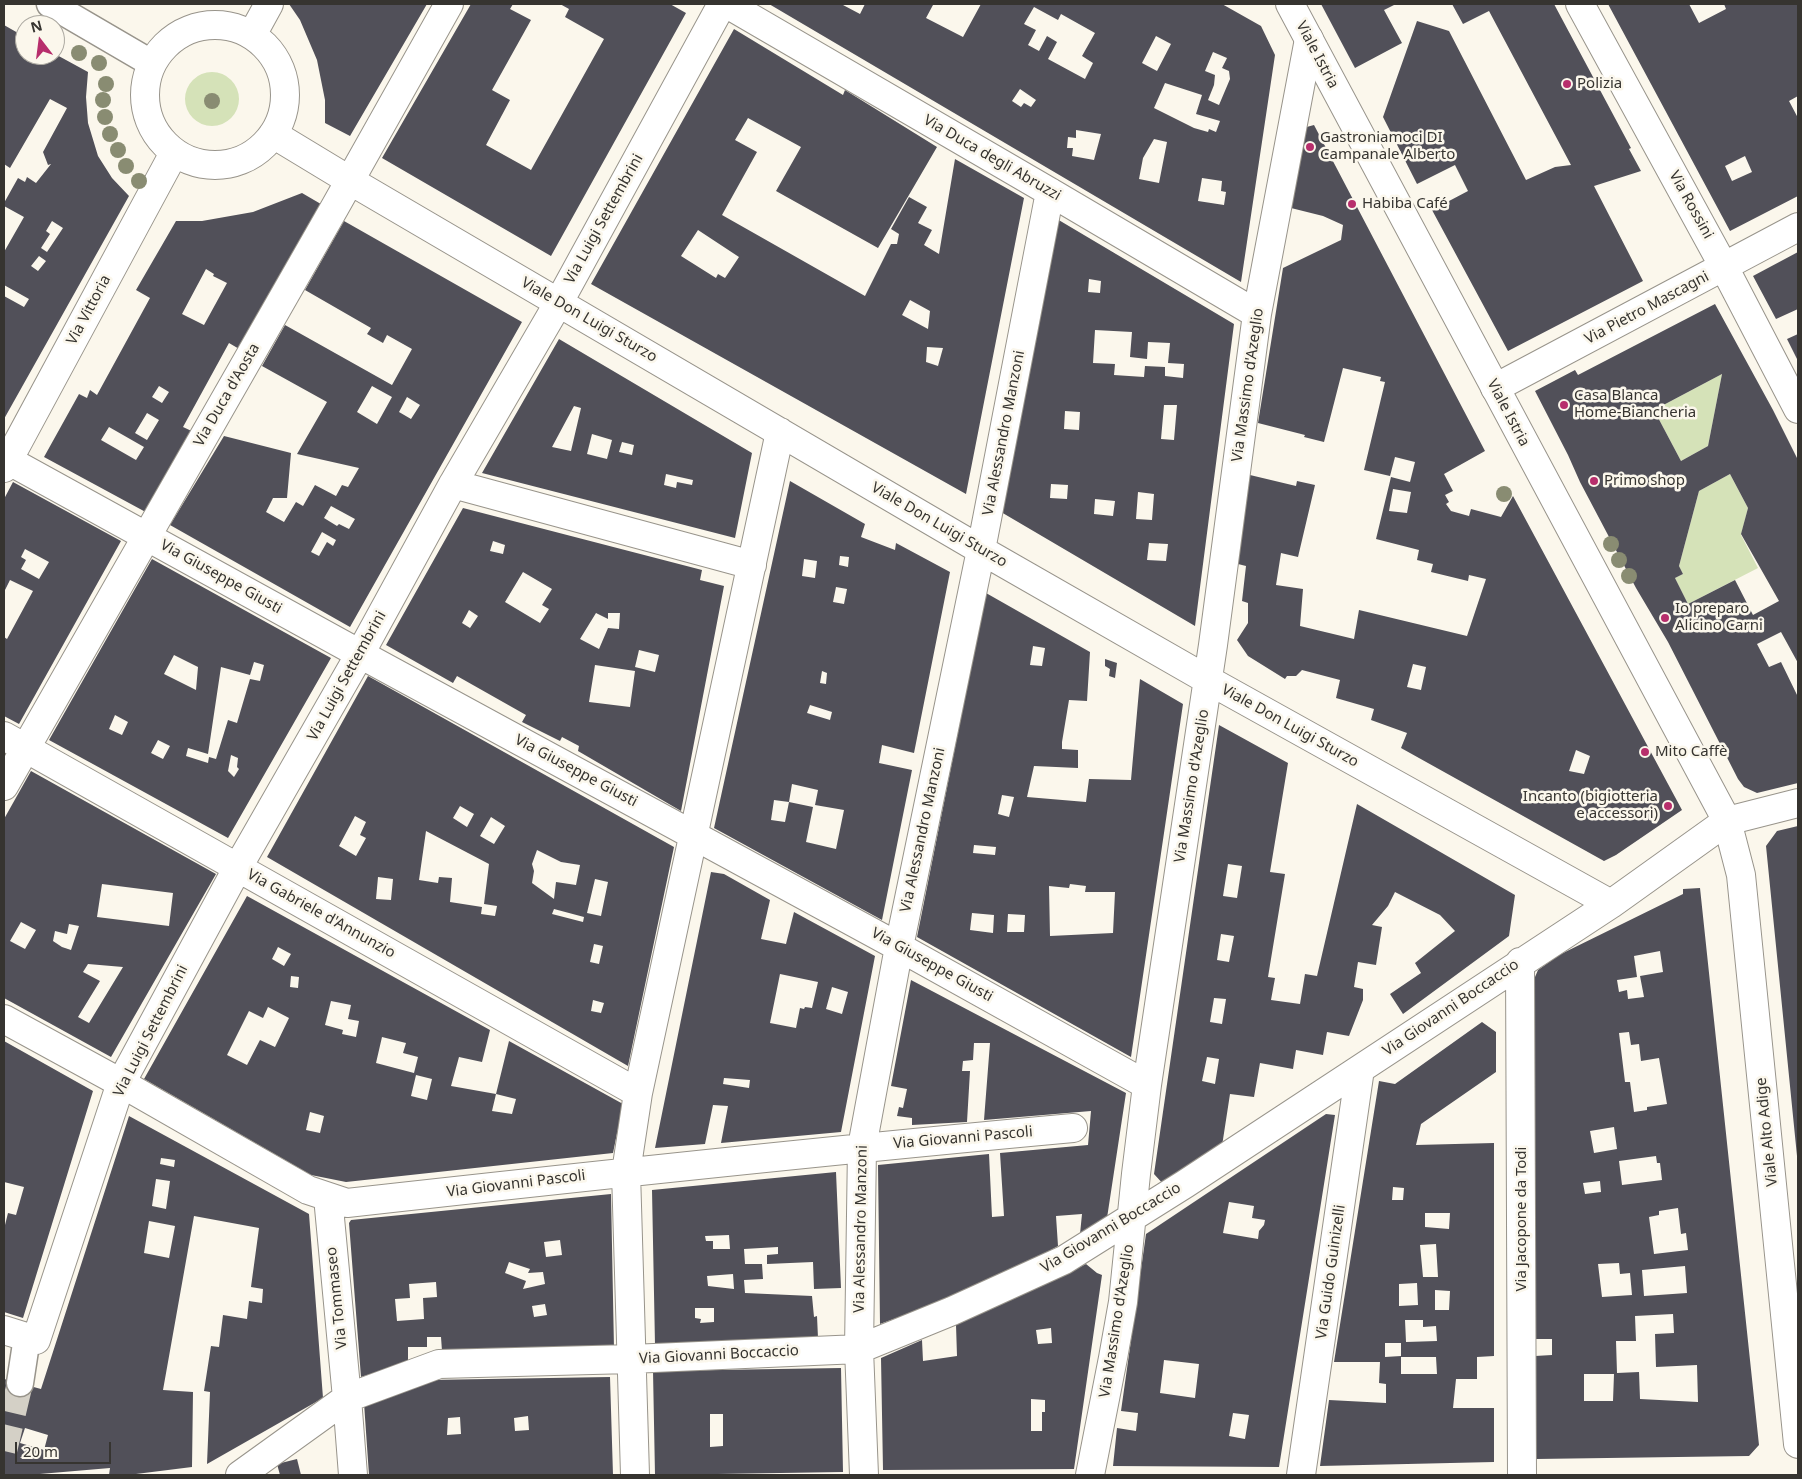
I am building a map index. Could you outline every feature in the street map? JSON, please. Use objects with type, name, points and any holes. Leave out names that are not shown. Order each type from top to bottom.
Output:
[{"type":"street","points":[[50,4],[151,63]]},
{"type":"street","points":[[252,35],[269,4]]},
{"type":"street","name":"Via Duca d'Aosta","points":[[4,786],[15,742],[146,535],[449,4]]},
{"type":"street","name":"Via Luigi Settembrini","points":[[15,1334],[36,1340],[121,1083],[238,867],[360,654],[453,484],[558,302],[722,4]]},
{"type":"street","name":"Via Duca degli Abruzzi","points":[[727,4],[1257,314]]},
{"type":"street","name":"Viale Istria","points":[[1290,4],[1727,822]]},
{"type":"street","name":"Via Rossini","points":[[1580,4],[1724,267],[1798,408]]},
{"type":"street","points":[[203,25],[225,25],[252,35],[263,43],[276,59],[283,77],[285,97],[282,116],[273,134],[258,151],[239,161],[216,166],[194,163],[174,153],[160,139],[149,122],[144,102],[145,83],[151,63],[164,45],[182,32],[203,25]]},
{"type":"street","name":"Via Massimo d'Azeglio","points":[[1090,1475],[1123,1302],[1147,1085],[1208,680],[1257,314],[1309,39]]},
{"type":"street","name":"Viale Don Luigi Sturzo","points":[[273,134],[981,550],[1208,680],[1611,904]]},
{"type":"street","name":"Via Vittoria","points":[[5,462],[174,153]]},
{"type":"street","name":"Via Alessandro Manzoni","points":[[864,1475],[859,1349],[862,1147],[1050,192]]},
{"type":"street","name":"Via Pietro Mascagni","points":[[1495,388],[1798,227]]},
{"type":"street","points":[[635,1475],[626,1172],[638,1093],[780,432]]},
{"type":"street","name":"Via Giuseppe Giusti","points":[[5,462],[146,535],[360,654],[900,947],[1147,1085]]},
{"type":"street","points":[[453,484],[752,565]]},
{"type":"street","name":"Via Gabriele d'Annunzio","points":[[15,742],[638,1093]]},
{"type":"street","points":[[1727,822],[1798,803]]},
{"type":"street","name":"Via Giovanni Boccaccio","points":[[240,1475],[347,1398],[439,1364],[632,1359],[859,1349],[952,1311],[1064,1260],[1185,1184],[1520,962],[1611,904],[1727,822]]},
{"type":"street","name":"Viale Alto Adige","points":[[1727,822],[1742,875],[1798,1444]]},
{"type":"street","name":"Via Jacopone da Todi","points":[[1520,962],[1522,1475]]},
{"type":"street","name":"Via Giovanni Pascoli","points":[[4,1019],[121,1083],[308,1190],[347,1203],[862,1147],[1073,1128]]},
{"type":"street","name":"Via Guido Guinizelli","points":[[1301,1475],[1360,1069]]},
{"type":"street","name":"Via Tommaseo","points":[[328,1197],[353,1475]]},
{"type":"street","points":[[15,1334],[20,1383]]},
{"type":"green space","points":[[212,72],[222,74],[231,80],[237,89],[239,99],[237,109],[231,118],[222,124],[212,126],[202,124],[193,118],[187,109],[185,99],[187,89],[193,80],[202,74]]},
{"type":"green space","points":[[1722,374],[1708,446],[1681,461],[1654,410]]},
{"type":"green space","points":[[1730,474],[1748,508],[1741,535],[1758,568],[1688,604],[1675,578],[1683,574],[1679,566],[1699,491]]},
{"type":"building","points":[[289,4],[427,4],[350,136],[325,123],[325,100],[317,60],[300,20]]},
{"type":"building","points":[[471,4],[513,4],[510,9],[531,20],[492,90],[510,100],[486,145],[531,170],[604,39],[565,17],[569,9],[560,4],[670,4],[686,13],[551,256],[382,158]]},
{"type":"building","points":[[769,4],[843,4],[860,14],[865,4],[931,4],[933,5],[926,18],[963,37],[981,4],[1222,4],[1261,26],[1275,55],[1241,282]],"holes":[[[1034,7],[1058,20],[1061,14],[1095,33],[1082,56],[1093,63],[1085,79],[1048,59],[1057,42],[1047,36],[1039,51],[1028,45],[1036,30],[1024,24]],[[1156,36],[1171,44],[1157,71],[1142,63]],[[1213,52],[1227,58],[1222,68],[1229,71],[1230,79],[1219,105],[1208,100],[1214,85],[1215,75],[1205,71]],[[1165,83],[1202,95],[1196,114],[1220,121],[1216,132],[1209,129],[1208,132],[1194,128],[1154,108]],[[1020,89],[1036,100],[1031,107],[1024,103],[1021,107],[1012,101]],[[1076,130],[1101,134],[1094,160],[1072,156],[1073,148],[1067,148],[1068,137],[1076,138]],[[1154,139],[1167,142],[1159,183],[1139,179],[1143,158]],[[1202,178],[1222,181],[1221,191],[1226,192],[1224,205],[1198,201]]]},
{"type":"building","points":[[1321,4],[1396,4],[1384,10],[1402,43],[1355,68]]},
{"type":"building","points":[[1452,4],[1554,4],[1631,148],[1629,149],[1641,171],[1594,186],[1643,281],[1508,351],[1432,210],[1468,191],[1455,165],[1417,184],[1383,117],[1417,21],[1449,31],[1526,180],[1555,167],[1571,165],[1489,11],[1463,24]]},
{"type":"building","points":[[1608,4],[1689,4],[1699,23],[1726,9],[1724,4],[1798,4],[1798,96],[1789,101],[1798,118],[1798,196],[1730,231]],"holes":[[[1745,156],[1752,172],[1732,181],[1725,166]]]},
{"type":"building","points":[[4,25],[15,31],[15,65],[65,65],[65,59],[88,72],[86,97],[88,123],[98,156],[112,178],[129,196],[4,419],[4,296],[24,307],[29,299],[4,285],[4,252],[24,217],[4,206],[4,203],[18,178],[25,182],[27,177],[36,183],[51,164],[48,165],[43,152],[67,108],[50,99],[10,168],[4,164]],"holes":[[[52,221],[63,228],[47,252],[41,248],[50,234],[46,231]],[[39,256],[46,261],[38,271],[31,266]]]},
{"type":"building","points":[[734,29],[843,95],[845,90],[937,147],[878,248],[776,191],[801,147],[748,118],[735,140],[757,152],[722,215],[865,296],[891,244],[897,244],[899,234],[891,229],[909,197],[927,207],[918,223],[932,230],[924,245],[939,254],[955,159],[1024,198],[966,494],[591,284]],"holes":[[[698,230],[739,257],[725,278],[718,274],[716,278],[681,256]],[[910,300],[930,311],[928,329],[902,315]],[[927,347],[943,348],[938,366],[926,362]]]},
{"type":"building","points":[[1314,125],[1485,451],[1444,474],[1453,491],[1445,495],[1449,502],[1446,504],[1451,511],[1469,516],[1471,509],[1501,517],[1513,496],[1682,810],[1616,855],[1604,861],[1401,748],[1407,733],[1371,720],[1374,709],[1336,698],[1340,680],[1302,670],[1296,676],[1287,676],[1285,679],[1248,656],[1237,640],[1248,623],[1248,603],[1242,601],[1246,566],[1238,564],[1250,475],[1296,486],[1297,481],[1315,485],[1298,557],[1281,553],[1276,585],[1303,589],[1300,626],[1354,639],[1359,610],[1467,636],[1486,579],[1469,575],[1468,581],[1431,572],[1433,564],[1417,560],[1419,550],[1376,539],[1391,477],[1410,482],[1415,462],[1395,457],[1390,476],[1364,470],[1385,382],[1380,381],[1381,377],[1343,368],[1324,442],[1258,423],[1283,268],[1341,240],[1343,225],[1323,216],[1291,208],[1303,128]],"holes":[[[1393,489],[1411,492],[1407,513],[1389,511]],[[1413,664],[1426,667],[1421,690],[1407,687]],[[1576,750],[1590,756],[1584,774],[1569,771]]]},
{"type":"building","points":[[302,193],[326,207],[246,353],[229,343],[183,427],[198,434],[153,516],[44,457],[79,394],[87,398],[90,390],[97,395],[150,298],[136,290],[176,221],[202,221],[253,212]],"holes":[[[206,269],[214,274],[213,276],[227,283],[204,325],[182,314]],[[159,386],[169,392],[162,403],[152,397]],[[147,413],[159,420],[147,440],[135,433]],[[109,427],[144,447],[136,460],[101,440]]]},
{"type":"building","points":[[1057,219],[1234,324],[1195,626],[1001,512]],"holes":[[[1089,279],[1101,281],[1100,293],[1088,292]],[[1095,330],[1132,332],[1130,357],[1147,359],[1148,342],[1170,343],[1168,363],[1184,364],[1183,378],[1165,376],[1165,367],[1145,366],[1144,377],[1114,375],[1115,364],[1093,363]],[[1164,405],[1177,405],[1174,440],[1161,439]],[[1065,411],[1080,412],[1079,430],[1064,429]],[[1051,484],[1068,485],[1067,499],[1050,498]],[[1138,492],[1154,494],[1152,520],[1136,519]],[[1095,499],[1115,501],[1113,516],[1094,514]],[[1149,543],[1168,544],[1166,561],[1147,560]]]},
{"type":"building","points":[[344,221],[522,322],[350,627],[170,525],[224,436],[291,453],[287,498],[273,498],[266,512],[284,522],[296,502],[303,506],[315,485],[336,496],[342,485],[348,487],[359,468],[297,454],[327,402],[262,366],[285,325],[392,385],[412,349],[387,335],[383,343],[367,334],[371,328],[305,290]],"holes":[[[372,386],[392,397],[377,424],[357,412]],[[407,397],[420,405],[411,419],[399,412]],[[331,506],[355,519],[349,529],[339,524],[337,526],[324,518]],[[322,532],[336,540],[333,546],[327,542],[319,556],[311,552]]]},
{"type":"building","points":[[1798,252],[1798,309],[1776,319],[1753,276]]},
{"type":"building","points":[[1715,304],[1773,410],[1798,460],[1798,663],[1781,632],[1757,644],[1769,667],[1781,662],[1798,697],[1798,783],[1757,793],[1744,787],[1738,779],[1668,642],[1636,588],[1580,482],[1535,391],[1575,370],[1578,375]],"holes":[[[1722,374],[1708,446],[1681,461],[1654,410]],[[1730,474],[1748,508],[1741,534],[1779,601],[1753,615],[1735,580],[1688,604],[1675,578],[1683,574],[1679,566],[1699,491]]]},
{"type":"building","points":[[1798,334],[1798,361],[1787,339]]},
{"type":"building","points":[[559,339],[752,453],[735,538],[482,473]],"holes":[[[574,406],[581,408],[571,451],[552,447]],[[592,434],[612,440],[607,459],[587,454]],[[622,442],[634,445],[632,455],[619,452]],[[666,474],[693,480],[692,485],[677,482],[676,488],[664,485]]]},
{"type":"building","points":[[790,481],[865,524],[861,537],[895,550],[896,543],[950,572],[914,753],[882,745],[879,763],[912,770],[882,920],[714,828]],"holes":[[[840,556],[849,557],[848,567],[839,565]],[[804,559],[817,561],[815,578],[802,576]],[[836,587],[847,589],[844,604],[833,602]],[[822,671],[827,673],[826,684],[820,683]],[[810,705],[832,712],[830,720],[807,713]],[[792,784],[818,790],[815,805],[844,810],[836,849],[806,842],[813,807],[789,802]],[[774,800],[789,802],[785,822],[771,820]]]},
{"type":"building","points":[[13,482],[121,541],[19,724],[4,716],[4,637],[7,639],[33,591],[10,580],[4,592],[4,499]],"holes":[[[25,549],[49,562],[39,579],[21,569],[26,560],[21,557]]]},
{"type":"building","points":[[463,508],[702,570],[700,580],[724,586],[681,811],[578,751],[579,746],[562,737],[560,741],[522,722],[526,715],[457,676],[453,683],[386,645]],"holes":[[[493,541],[505,545],[503,554],[490,551]],[[523,572],[552,589],[542,605],[549,609],[540,623],[505,602]],[[469,610],[478,616],[470,628],[462,623]],[[596,613],[608,619],[608,613],[620,613],[619,629],[608,628],[599,649],[580,639]],[[639,650],[659,655],[655,672],[635,667]],[[595,665],[635,671],[630,707],[589,702]]]},
{"type":"building","points":[[152,559],[331,658],[228,838],[49,740]],"holes":[[[174,655],[198,667],[196,690],[164,674]],[[254,662],[264,665],[260,681],[250,679],[237,723],[228,720],[216,759],[209,757],[208,763],[186,756],[188,748],[208,754],[221,667],[250,675]],[[115,715],[128,722],[122,735],[109,729]],[[158,740],[170,746],[163,759],[151,753]],[[231,755],[238,758],[237,767],[239,769],[234,777],[228,771]]]},
{"type":"building","points":[[986,593],[1090,652],[1087,701],[1069,700],[1062,742],[1062,749],[1078,750],[1078,768],[1034,766],[1027,797],[1086,802],[1089,779],[1131,780],[1140,679],[1183,704],[1131,1057],[917,937]],"holes":[[[1033,646],[1045,648],[1042,666],[1030,665]],[[1002,795],[1014,797],[1009,817],[998,814]],[[974,845],[996,847],[995,855],[973,853]],[[1070,884],[1086,886],[1085,892],[1115,892],[1113,933],[1050,936],[1049,886],[1069,888]],[[972,913],[994,915],[993,933],[970,930]],[[1008,914],[1025,915],[1024,932],[1007,932]]]},
{"type":"building","points":[[1105,659],[1117,663],[1115,678],[1109,676],[1110,669],[1105,666]]},
{"type":"building","points":[[368,676],[674,847],[628,1066],[267,857]],"holes":[[[460,806],[474,814],[467,827],[453,818]],[[355,816],[366,822],[360,835],[366,838],[356,856],[339,846]],[[491,817],[505,826],[494,844],[480,836]],[[426,831],[489,864],[484,904],[497,906],[495,916],[481,914],[482,907],[450,902],[452,878],[439,877],[438,883],[419,880]],[[537,850],[561,862],[580,865],[576,885],[556,882],[554,899],[532,883],[534,871],[532,864]],[[378,877],[393,879],[391,900],[376,899]],[[595,879],[608,882],[601,916],[587,913]],[[554,909],[584,917],[583,922],[552,914]],[[594,944],[603,946],[599,964],[590,962]],[[593,1000],[604,1003],[601,1013],[591,1011]]]},
{"type":"building","points":[[1219,725],[1288,763],[1270,872],[1285,874],[1268,977],[1275,978],[1271,1000],[1300,1004],[1305,974],[1317,976],[1357,804],[1515,895],[1509,936],[1403,1014],[1390,994],[1421,973],[1415,963],[1455,931],[1440,915],[1395,892],[1388,906],[1372,925],[1382,927],[1376,965],[1358,962],[1354,987],[1363,989],[1363,1000],[1349,1036],[1327,1032],[1323,1055],[1296,1050],[1293,1069],[1260,1063],[1254,1097],[1230,1094],[1222,1146],[1165,1186],[1154,1174]],"holes":[[[1228,864],[1242,866],[1237,898],[1223,896]],[[1221,934],[1234,936],[1229,962],[1217,960]],[[1214,998],[1226,999],[1222,1024],[1210,1022]],[[1207,1057],[1219,1059],[1215,1084],[1202,1081]]]},
{"type":"building","points":[[31,771],[216,874],[111,1057],[4,998],[4,819]],"holes":[[[102,884],[173,893],[169,926],[97,917]],[[21,922],[36,930],[25,949],[10,941]],[[69,924],[79,926],[71,950],[53,941],[55,931],[67,934]],[[88,964],[123,967],[89,1023],[78,1017],[100,981],[83,972]]]},
{"type":"building","points":[[1798,826],[1797,1156],[1766,846],[1777,831]]},
{"type":"building","points":[[711,872],[724,874],[770,900],[761,939],[786,944],[794,912],[875,956],[841,1132],[721,1143],[728,1106],[713,1105],[705,1144],[655,1148]],"holes":[[[780,974],[818,982],[812,1008],[800,1008],[796,1028],[770,1023]],[[832,987],[848,992],[842,1014],[826,1009]],[[724,1078],[750,1080],[749,1088],[723,1084]]]},
{"type":"building","points":[[1700,888],[1759,1445],[1749,1456],[1536,1459],[1535,1356],[1552,1355],[1552,1339],[1535,1339],[1532,984],[1538,970],[1559,955],[1683,894],[1683,889]],"holes":[[[1660,951],[1663,972],[1640,976],[1644,997],[1628,999],[1627,990],[1619,992],[1617,980],[1637,977],[1634,956]],[[1629,1032],[1631,1045],[1639,1044],[1641,1061],[1659,1058],[1667,1104],[1647,1107],[1647,1110],[1634,1112],[1630,1082],[1625,1082],[1619,1033]],[[1614,1127],[1617,1149],[1594,1153],[1590,1131]],[[1656,1156],[1657,1163],[1660,1163],[1662,1180],[1622,1185],[1619,1161]],[[1600,1181],[1601,1192],[1585,1194],[1583,1183]],[[1678,1208],[1681,1234],[1686,1233],[1688,1250],[1654,1254],[1649,1217],[1659,1215],[1659,1211]],[[1619,1263],[1620,1274],[1630,1273],[1632,1295],[1602,1297],[1598,1264]],[[1685,1266],[1687,1293],[1644,1296],[1642,1270]],[[1673,1314],[1674,1333],[1655,1334],[1656,1367],[1697,1365],[1698,1402],[1640,1399],[1639,1372],[1617,1373],[1616,1341],[1636,1341],[1635,1316]],[[1584,1374],[1614,1374],[1613,1401],[1584,1401]]]},
{"type":"building","points":[[247,896],[490,1030],[482,1062],[459,1057],[451,1086],[496,1094],[509,1041],[623,1104],[613,1153],[346,1182],[311,1175],[144,1079]],"holes":[[[278,947],[291,954],[284,966],[272,959]],[[291,976],[299,977],[298,988],[290,987]],[[331,1001],[351,1005],[348,1019],[359,1021],[356,1037],[342,1034],[343,1030],[325,1025]],[[268,1007],[289,1018],[275,1047],[260,1040],[247,1065],[227,1055],[249,1011],[263,1018]],[[382,1037],[406,1043],[403,1053],[418,1057],[414,1073],[376,1063]],[[416,1075],[432,1079],[427,1100],[411,1096]],[[496,1094],[516,1099],[512,1114],[492,1111]],[[310,1112],[324,1116],[320,1133],[306,1130]]]},
{"type":"building","points":[[911,980],[1126,1093],[1107,1218],[1080,1234],[1082,1214],[1056,1216],[1058,1246],[1019,1268],[927,1307],[880,1324],[878,1165],[989,1154],[992,1217],[1004,1216],[1000,1153],[1088,1145],[1091,1111],[984,1120],[990,1043],[974,1043],[973,1060],[963,1061],[962,1071],[970,1071],[967,1122],[912,1125],[912,1118],[897,1116],[899,1107],[903,1108],[907,1089],[891,1086]]},
{"type":"building","points":[[1482,1022],[1496,1032],[1496,1072],[1421,1124],[1416,1145],[1494,1143],[1494,1356],[1477,1357],[1477,1379],[1456,1379],[1453,1408],[1494,1408],[1494,1462],[1320,1466],[1329,1400],[1386,1403],[1386,1384],[1379,1383],[1380,1362],[1334,1362],[1379,1081],[1395,1084]],"holes":[[[1393,1187],[1404,1188],[1403,1200],[1392,1200]],[[1425,1213],[1450,1213],[1449,1229],[1425,1227]],[[1436,1244],[1438,1277],[1423,1277],[1420,1245]],[[1417,1283],[1418,1305],[1399,1306],[1399,1284]],[[1435,1290],[1450,1291],[1449,1310],[1435,1310]],[[1405,1320],[1423,1320],[1423,1327],[1436,1326],[1437,1341],[1406,1342]],[[1385,1343],[1401,1343],[1401,1356],[1385,1357]],[[1401,1357],[1436,1357],[1437,1374],[1401,1374]]]},
{"type":"building","points":[[4,1041],[93,1091],[23,1318],[4,1312],[4,1229],[8,1213],[16,1215],[24,1187],[4,1182]]},
{"type":"building","points":[[1326,1114],[1335,1115],[1279,1467],[1113,1466],[1117,1428],[1136,1431],[1138,1413],[1121,1411],[1146,1234]],"holes":[[[1229,1202],[1254,1206],[1252,1218],[1265,1220],[1264,1225],[1259,1231],[1258,1239],[1223,1233]],[[1164,1360],[1199,1364],[1195,1398],[1160,1393]],[[1233,1413],[1249,1415],[1245,1439],[1229,1436]]]},
{"type":"building","points":[[129,1116],[309,1214],[323,1398],[207,1464],[210,1392],[204,1391],[211,1346],[219,1347],[223,1315],[247,1319],[249,1301],[262,1303],[263,1289],[251,1287],[259,1228],[194,1216],[163,1390],[193,1392],[192,1467],[128,1475],[109,1475],[110,1468],[28,1475],[4,1475],[4,1379],[41,1389]],"holes":[[[161,1158],[175,1160],[174,1167],[160,1164]],[[156,1179],[170,1181],[166,1209],[152,1206]],[[149,1221],[175,1226],[169,1258],[144,1253]],[[25,1428],[48,1435],[44,1450],[20,1443]]]},
{"type":"building","points":[[836,1172],[841,1288],[814,1289],[813,1262],[767,1264],[767,1255],[778,1254],[778,1247],[744,1249],[745,1264],[762,1264],[763,1279],[744,1280],[745,1293],[812,1296],[814,1317],[817,1316],[818,1338],[655,1345],[652,1190]],"holes":[[[729,1235],[730,1249],[713,1249],[713,1241],[706,1241],[705,1236]],[[733,1274],[734,1289],[708,1286],[707,1276]],[[695,1308],[714,1308],[714,1322],[700,1323],[701,1319],[695,1318]]]},
{"type":"building","points":[[611,1194],[614,1349],[442,1351],[441,1337],[427,1337],[427,1347],[408,1347],[408,1362],[361,1377],[349,1223],[351,1220]],"holes":[[[560,1240],[562,1255],[546,1257],[544,1242]],[[509,1262],[530,1269],[528,1273],[543,1272],[545,1284],[523,1289],[526,1281],[505,1273]],[[436,1282],[437,1297],[423,1298],[424,1319],[397,1321],[395,1299],[410,1298],[409,1284]],[[545,1304],[547,1315],[534,1317],[532,1306]]]},
{"type":"building","points":[[1086,1264],[1102,1275],[1074,1469],[883,1470],[881,1358],[922,1340],[923,1361],[957,1356],[956,1325]],"holes":[[[1051,1328],[1052,1343],[1038,1344],[1036,1330]],[[1031,1399],[1045,1400],[1045,1412],[1042,1412],[1042,1431],[1031,1431]]]},
{"type":"building","points":[[841,1368],[843,1472],[655,1475],[653,1371]],"holes":[[[710,1414],[723,1414],[723,1446],[710,1447]]]},
{"type":"building","points":[[610,1377],[613,1475],[369,1475],[364,1403],[427,1380]],"holes":[[[528,1416],[529,1430],[515,1431],[514,1418]],[[460,1417],[461,1434],[447,1435],[448,1418]]]},
{"type":"building","points":[[297,1459],[301,1475],[280,1475],[277,1464]]},
{"type":"tunnel","points":[[4,1451],[20,1383]]},
{"type":"place","name":"Polizia","points":[[1567,84]]},
{"type":"place","name":"Gastroniamoci DI Campanale Alberto","points":[[1310,147]]},
{"type":"place","name":"Habiba Café","points":[[1352,204]]},
{"type":"place","name":"Casa Blanca Home-Biancheria","points":[[1564,405]]},
{"type":"place","name":"Primo shop","points":[[1594,481]]},
{"type":"place","name":"Io preparo Alicino Carni","points":[[1665,618]]},
{"type":"place","name":"Mito Caffè","points":[[1645,752]]},
{"type":"place","name":"Incanto (bigiotteria e accessori)","points":[[1668,806]]}]
